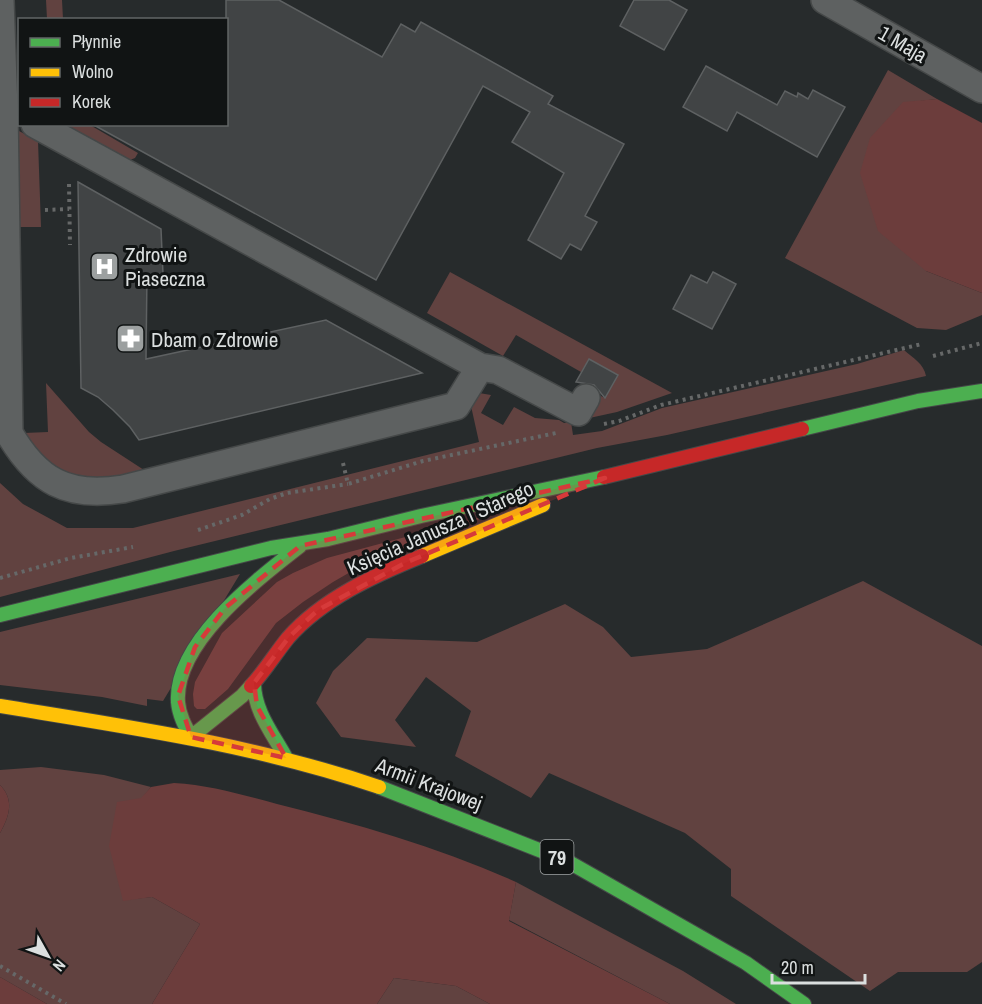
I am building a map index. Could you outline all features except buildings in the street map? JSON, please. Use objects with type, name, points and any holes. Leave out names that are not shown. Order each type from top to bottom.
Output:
[{"type":"street","points":[[0,0],[12,112],[9,433],[22,456],[34,468],[72,490],[94,492],[123,489],[456,406],[480,367]]},
{"type":"street","name":"1 Maja","points":[[825,0],[982,89]]},
{"type":"street","points":[[39,126],[480,367],[498,370],[578,412],[586,398]]},
{"type":"street","name":"Księcia Janusza I Starego","points":[[951,395],[982,381]]},
{"type":"street","name":"Księcia Janusza I Starego","points":[[0,615],[271,548],[300,546],[389,523],[605,478],[951,395],[982,391]]},
{"type":"street","name":"Księcia Janusza I Starego","points":[[300,546],[225,608],[195,647],[182,676],[178,696],[181,717],[191,737],[254,683],[289,637],[318,610],[349,591],[405,563],[474,536],[605,478]]},
{"type":"street","points":[[254,683],[257,706],[286,758]]},
{"type":"street","name":"Armii Krajowej","points":[[0,706],[191,737],[286,758],[378,786],[567,861],[746,963],[804,1004]]},
{"type":"path","points":[[69,184],[70,245]]},
{"type":"path","points":[[45,210],[69,208]]},
{"type":"path","points":[[933,356],[982,343]]},
{"type":"path","points":[[599,425],[620,421],[661,405],[922,345]]},
{"type":"path","points":[[192,532],[242,515],[270,499],[287,493],[348,484],[423,461],[558,433]]},
{"type":"path","points":[[337,436],[348,484]]},
{"type":"path","points":[[0,578],[71,558],[142,546]]},
{"type":"path","points":[[0,966],[66,1004]]},
{"type":"highlighted area","points":[[605,478],[405,563],[318,610],[289,637],[254,683],[257,706],[286,758],[191,737],[178,696],[195,647],[225,608],[300,546]]},
{"type":"shaded area","points":[[46,0],[62,0],[63,18],[47,18]]},
{"type":"shaded area","points":[[888,70],[937,99],[903,103],[926,271],[982,293],[982,315],[946,330],[917,328],[785,258]]},
{"type":"shaded area","points":[[937,99],[982,123],[982,293],[926,271],[878,231],[860,173],[870,138],[903,102]]},
{"type":"shaded area","points":[[68,126],[92,126],[138,153],[130,160]]},
{"type":"shaded area","points":[[17,132],[38,141],[41,227],[19,227]]},
{"type":"shaded area","points":[[450,272],[672,393],[617,412],[571,422],[599,395],[605,398],[617,375],[589,359],[581,372],[516,335],[503,356],[427,313]]},
{"type":"shaded area","points":[[904,350],[921,365],[926,376],[667,435],[597,448],[174,551],[0,597],[0,483],[23,504],[67,528],[133,528],[479,442],[471,406],[479,393],[491,395],[481,413],[503,425],[514,407],[535,418],[571,422],[573,435],[602,431],[662,408],[857,364]]},
{"type":"shaded area","points":[[46,383],[89,432],[144,470],[98,480],[69,473],[52,464],[38,452],[24,433],[48,432]]},
{"type":"shaded area","points":[[495,513],[366,563],[333,582],[276,623],[228,689],[205,709],[197,709],[194,706],[195,682],[222,633],[277,582],[327,558]]},
{"type":"shaded area","points":[[240,574],[163,701],[147,699],[147,706],[102,697],[0,685],[0,632]]},
{"type":"shaded area","points":[[863,581],[982,646],[982,962],[967,972],[898,972],[870,991],[731,896],[731,869],[685,833],[549,773],[531,798],[455,756],[471,711],[426,677],[395,720],[416,747],[341,737],[316,703],[333,671],[367,638],[477,642],[565,604],[603,627],[631,657],[707,649]]},
{"type":"shaded area","points":[[41,767],[104,775],[151,787],[142,798],[123,900],[152,897],[200,924],[152,1004],[47,1004],[0,977],[0,833],[6,821],[9,803],[0,785],[0,770]]},
{"type":"shaded area","points":[[174,783],[226,791],[368,829],[458,858],[516,882],[509,921],[670,1004],[490,1004],[456,986],[394,978],[377,1004],[152,1004],[200,924],[152,897],[123,901],[109,846],[117,802],[141,798],[151,787]]},
{"type":"shaded area","points":[[0,785],[8,797],[9,809],[0,833]]},
{"type":"shaded area","points":[[516,882],[683,971],[736,1004],[670,1004],[509,920]]},
{"type":"shaded area","points":[[0,977],[47,1004],[0,1004]]},
{"type":"shaded area","points":[[394,978],[456,986],[490,1004],[377,1004]]},
{"type":"traffic: fast","points":[[802,429],[918,401],[982,391]]},
{"type":"traffic: fast","points":[[0,615],[271,548],[328,539],[421,516],[604,477]]},
{"type":"traffic: fast","points":[[251,686],[191,737],[181,716],[178,702],[180,679],[189,657],[222,614],[242,594],[300,546]]},
{"type":"traffic: fast","points":[[254,683],[261,713],[286,758]]},
{"type":"traffic: fast","points":[[379,787],[567,861],[746,963],[804,1004]]},
{"type":"traffic: slow","points":[[422,556],[543,505]]},
{"type":"traffic: slow","points":[[0,706],[239,748],[333,772],[379,787]]},
{"type":"traffic: jam","points":[[604,477],[802,429]]},
{"type":"traffic: jam","points":[[251,686],[288,638],[317,611],[350,589],[422,556]]},
{"type":"place","name":"Zdrowie Piaseczna","points":[[104,266]]},
{"type":"place","name":"Dbam o Zdrowie","points":[[130,339]]}]
